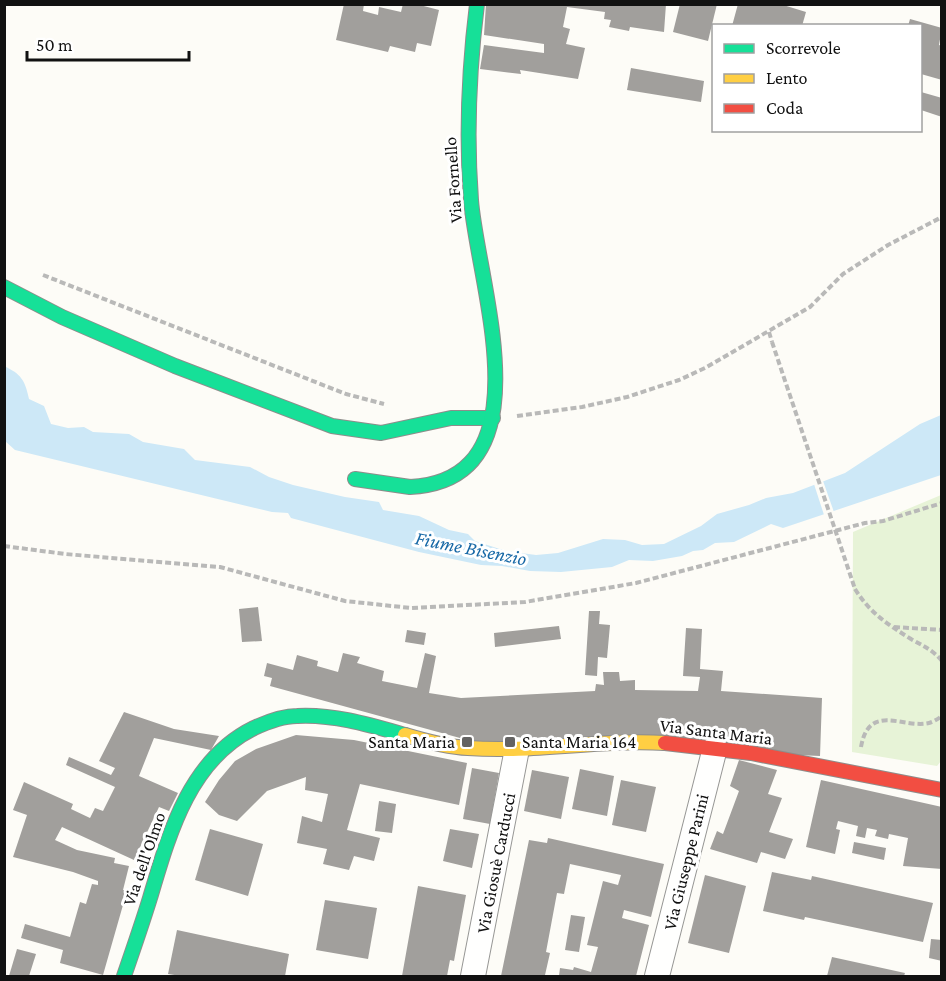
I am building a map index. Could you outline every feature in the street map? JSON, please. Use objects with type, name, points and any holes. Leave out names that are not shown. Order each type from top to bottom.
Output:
[{"type":"street","name":"Via Fornello","points":[[355,479],[417,487],[438,484],[456,476],[471,463],[491,430],[495,351],[485,280],[471,212],[468,149],[467,107],[477,4]]},
{"type":"street","points":[[4,286],[62,316],[175,366],[332,426],[381,433],[451,418],[493,418]]},
{"type":"street","name":"Via Santa Maria","points":[[212,760],[232,740],[249,729],[273,720],[304,714],[361,723],[448,746],[477,749],[645,742],[715,748],[856,771],[942,790]]},
{"type":"street","name":"Via Giosuè Carducci","points":[[473,976],[517,748]]},
{"type":"street","name":"Via Giuseppe Parini","points":[[657,976],[715,748]]},
{"type":"street","name":"Via dell'Olmo","points":[[124,976],[177,818],[193,785],[212,760]]},
{"type":"path","points":[[493,418],[570,409],[627,397],[688,376],[810,307],[843,274],[888,245],[942,217]]},
{"type":"path","points":[[32,270],[346,394],[395,406]]},
{"type":"path","points":[[768,332],[855,589],[867,608],[891,627],[934,651],[942,660]]},
{"type":"path","points":[[4,546],[64,554],[220,567],[345,601],[411,608],[525,602],[636,583],[864,523],[883,521],[942,503]]},
{"type":"path","points":[[891,627],[942,630]]},
{"type":"path","points":[[856,771],[861,742],[869,727],[891,719],[917,724],[930,723],[942,716]]},
{"type":"green space","points":[[941,495],[941,761],[937,766],[852,752],[853,532]]},
{"type":"water","name":"Fiume Bisenzio","points":[[4,366],[21,378],[29,399],[44,406],[51,424],[68,428],[84,427],[93,432],[129,434],[143,442],[184,449],[195,460],[250,467],[269,477],[293,485],[379,502],[383,510],[419,516],[449,530],[468,534],[475,541],[506,551],[536,555],[558,553],[603,539],[625,540],[642,545],[664,544],[701,526],[717,514],[766,498],[793,493],[845,473],[920,424],[941,415],[941,475],[783,528],[771,524],[734,542],[715,543],[703,550],[682,556],[653,561],[629,560],[612,567],[561,572],[530,571],[481,565],[419,552],[291,518],[288,513],[272,512],[15,450],[5,441]]},
{"type":"pier","points":[[822,478],[835,515],[825,518],[813,481]]},
{"type":"building","points":[[344,4],[364,4],[363,11],[378,15],[379,7],[401,12],[403,4],[416,4],[439,10],[431,46],[417,43],[415,52],[390,46],[388,52],[336,40]]},
{"type":"building","points":[[486,4],[666,4],[664,32],[630,27],[629,31],[609,27],[611,20],[604,19],[605,12],[567,7],[563,27],[570,29],[566,44],[585,48],[578,79],[520,70],[521,74],[480,69],[484,45],[544,53],[544,44],[484,35]]},
{"type":"building","points":[[680,4],[717,4],[708,41],[673,32]]},
{"type":"building","points":[[738,4],[780,4],[806,12],[803,24],[733,24]]},
{"type":"building","points":[[910,19],[942,28],[939,45],[942,46],[942,80],[922,74],[922,24],[909,24]]},
{"type":"building","points":[[631,68],[704,81],[701,102],[627,90]]},
{"type":"building","points":[[922,92],[942,98],[942,117],[922,110]]},
{"type":"building","points":[[258,607],[262,641],[242,642],[239,609]]},
{"type":"building","points":[[589,611],[600,611],[599,624],[610,625],[607,658],[598,657],[597,676],[585,675]]},
{"type":"building","points":[[559,626],[561,639],[495,647],[494,633]]},
{"type":"building","points":[[686,628],[702,629],[700,669],[723,671],[721,691],[822,698],[820,756],[471,741],[270,686],[272,678],[264,676],[267,663],[293,670],[297,655],[318,661],[317,666],[338,672],[343,653],[360,657],[357,663],[384,671],[382,681],[417,688],[425,653],[436,656],[429,693],[461,698],[595,691],[596,684],[604,685],[603,672],[619,672],[620,681],[635,680],[635,690],[698,691],[700,677],[683,676]]},
{"type":"building","points":[[407,630],[426,633],[424,645],[405,642]]},
{"type":"building","points":[[124,712],[174,729],[219,736],[211,750],[154,738],[139,776],[178,793],[169,811],[159,807],[134,860],[62,827],[55,840],[77,850],[115,858],[114,863],[129,866],[123,890],[127,891],[103,975],[60,963],[63,950],[21,938],[25,924],[70,937],[80,902],[86,904],[92,884],[98,885],[98,881],[73,872],[13,857],[27,815],[13,810],[24,782],[73,804],[71,809],[90,818],[95,808],[103,811],[115,787],[66,765],[69,757],[111,775],[115,768],[99,761]]},
{"type":"building","points":[[296,735],[354,740],[467,763],[459,805],[360,784],[347,830],[380,838],[374,861],[354,856],[349,870],[323,864],[327,849],[297,843],[302,816],[322,822],[328,794],[305,790],[306,777],[267,791],[237,821],[219,815],[205,802],[235,761],[256,749]]},
{"type":"building","points":[[739,760],[777,770],[768,794],[782,798],[769,832],[793,839],[785,859],[761,852],[757,863],[710,849],[717,831],[723,834],[739,791],[730,786]]},
{"type":"building","points":[[472,768],[499,773],[490,824],[463,819]]},
{"type":"building","points":[[580,769],[614,776],[607,816],[572,809]]},
{"type":"building","points":[[532,770],[569,777],[561,819],[524,811]]},
{"type":"building","points":[[621,780],[656,787],[646,832],[612,825]]},
{"type":"building","points":[[821,780],[942,807],[942,869],[903,866],[908,838],[889,834],[888,839],[875,836],[877,830],[867,828],[865,838],[856,836],[858,826],[838,821],[836,829],[840,830],[835,854],[806,847]]},
{"type":"building","points":[[379,801],[396,804],[392,833],[375,831]]},
{"type":"building","points":[[210,829],[263,844],[248,896],[195,880]]},
{"type":"building","points":[[450,829],[479,834],[472,868],[443,861]]},
{"type":"building","points":[[548,838],[664,864],[651,917],[624,910],[622,918],[649,925],[636,976],[559,976],[560,968],[573,970],[574,967],[591,972],[598,947],[587,945],[603,881],[618,885],[621,875],[570,864],[564,894],[557,893],[546,952],[550,953],[545,975],[501,976],[529,840],[547,843]]},
{"type":"building","points":[[854,842],[886,848],[884,860],[852,853]]},
{"type":"building","points":[[772,872],[811,880],[812,876],[933,903],[923,942],[805,917],[804,920],[763,911]]},
{"type":"building","points":[[705,875],[746,886],[729,953],[688,943]]},
{"type":"building","points":[[418,886],[466,895],[454,961],[450,960],[447,976],[402,976]]},
{"type":"building","points":[[325,900],[377,908],[368,959],[316,950]]},
{"type":"building","points":[[571,915],[585,917],[579,952],[565,950]]},
{"type":"building","points":[[177,930],[289,954],[285,976],[168,974]]},
{"type":"building","points":[[931,939],[942,940],[942,961],[929,958]]},
{"type":"building","points":[[17,949],[36,954],[29,976],[9,976]]},
{"type":"building","points":[[832,957],[905,973],[904,976],[827,976]]},
{"type":"traffic: fast","points":[[355,479],[410,487],[453,476],[479,451],[492,415],[495,372],[491,325],[476,236],[469,175],[469,102],[477,4]]},
{"type":"traffic: fast","points":[[4,287],[62,317],[175,366],[332,426],[381,433],[451,418],[493,418]]},
{"type":"traffic: fast","points":[[124,976],[165,849],[185,801],[213,759],[232,742],[254,728],[291,716],[338,718],[405,735]]},
{"type":"traffic: slow","points":[[405,735],[452,746],[492,749],[640,742],[665,743]]},
{"type":"traffic: jam","points":[[665,743],[751,753],[942,790]]},
{"type":"place","name":"Santa Maria","points":[[467,742]]},
{"type":"place","name":"Santa Maria 164","points":[[510,742]]}]
